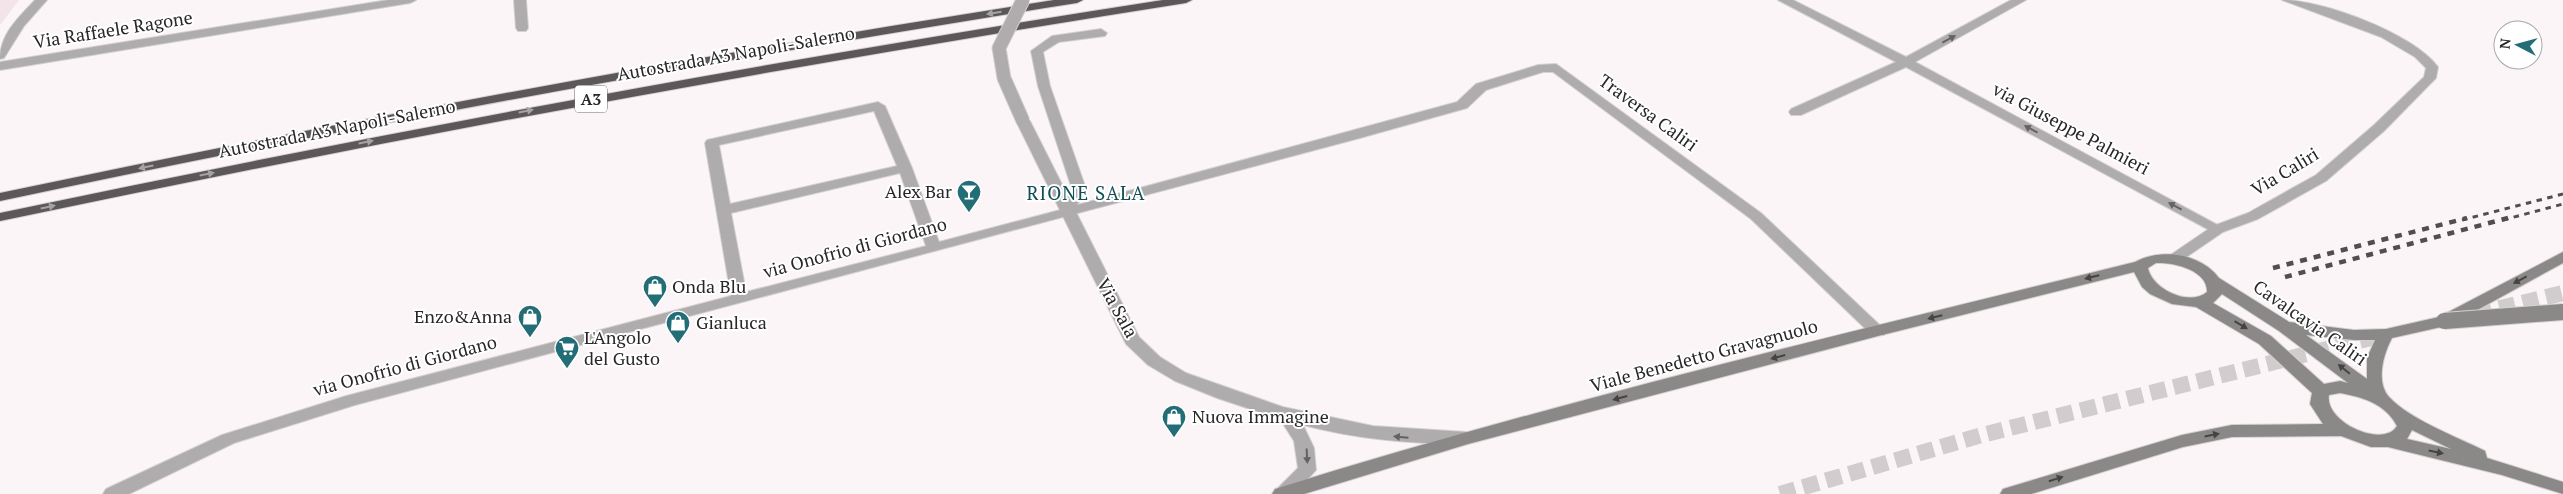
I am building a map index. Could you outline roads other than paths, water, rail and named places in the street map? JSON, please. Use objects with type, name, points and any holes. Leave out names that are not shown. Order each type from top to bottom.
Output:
[{"type":"highway","name":"Autostrada A3 Napoli-Salerno","points":[[0,197],[514,94],[816,42],[1077,0]]},
{"type":"highway","name":"Autostrada A3 Napoli-Salerno","points":[[0,217],[352,145],[612,95],[812,59],[1186,0]]},
{"type":"main road","points":[[2444,321],[2563,257]]},
{"type":"main road","points":[[2198,301],[2214,295],[2216,289],[2214,282],[2198,268],[2174,259],[2152,258],[2140,266],[2143,279],[2160,293],[2173,298],[2198,301],[2265,340],[2321,391]]},
{"type":"main road","name":"Viale Benedetto Gravagnuolo","points":[[1283,494],[1467,438],[1878,331],[2140,266]]},
{"type":"main road","name":"Cavalcavia Caliri","points":[[2214,282],[2285,327],[2334,362],[2402,417],[2505,469]]},
{"type":"main road","points":[[2285,327],[2354,336],[2386,334],[2444,321],[2563,312]]},
{"type":"main road","points":[[2382,400],[2375,383],[2373,370],[2376,352],[2386,334]]},
{"type":"main road","points":[[2382,400],[2368,393],[2340,387],[2321,391],[2317,397],[2322,413],[2345,430],[2360,437],[2388,441],[2505,469],[2563,489]]},
{"type":"main road","points":[[2388,441],[2399,439],[2405,433],[2406,426],[2402,417]]},
{"type":"main road","points":[[2009,494],[2182,441],[2232,431],[2345,430]]},
{"type":"street","points":[[0,55],[19,24],[41,0]]},
{"type":"street","name":"Via Raffaele Ragone","points":[[0,66],[410,0]]},
{"type":"street","points":[[520,0],[522,28]]},
{"type":"street","name":"Via Sala","points":[[1023,0],[999,48],[1004,78],[1066,212],[1132,340],[1157,363],[1196,384],[1287,416],[1392,436],[1467,438]]},
{"type":"street","points":[[1784,0],[1906,62]]},
{"type":"street","points":[[1796,112],[1906,62],[2020,0]]},
{"type":"street","name":"Via Caliri","points":[[2174,259],[2218,229],[2252,216],[2321,178],[2379,128],[2430,78],[2432,67],[2423,56],[2402,41],[2288,0]]},
{"type":"street","points":[[1066,212],[1079,190],[1044,86],[1037,51],[1056,40],[1101,33]]},
{"type":"street","name":"via Giuseppe Palmieri","points":[[1906,62],[2218,229]]},
{"type":"street","name":"Traversa Caliri","points":[[1355,135],[1462,104],[1480,87],[1542,68],[1556,68],[1756,216],[1878,331]]},
{"type":"street","points":[[739,299],[712,143],[878,106],[905,168],[934,248]]},
{"type":"street","name":"via Onofrio di Giordano","points":[[112,494],[228,439],[352,400],[934,248],[1355,135]]},
{"type":"street","points":[[724,210],[905,168]]},
{"type":"street","points":[[1283,494],[1307,470],[1308,455],[1300,431],[1287,416]]},
{"type":"tunnel","points":[[2476,314],[2563,293]]},
{"type":"tunnel","points":[[1780,494],[1982,435],[2383,335]]},
{"type":"railway","points":[[2462,220],[2563,194]]},
{"type":"railway","points":[[2503,220],[2563,204]]},
{"type":"railway","points":[[2273,268],[2467,218]]},
{"type":"railway","points":[[2285,277],[2508,218]]},
{"type":"place","name":"Alex Bar","points":[[969,213]]},
{"type":"place","name":"Onda Blu","points":[[655,308]]},
{"type":"place","name":"Enzo&Anna","points":[[530,338]]},
{"type":"place","name":"Gianluca","points":[[678,344]]},
{"type":"place","name":"L'Angolo del Gusto","points":[[567,369]]},
{"type":"place","name":"Nuova Immagine","points":[[1174,438]]},
{"type":"district","name":"RIONE SALA","points":[[1086,193]]}]
